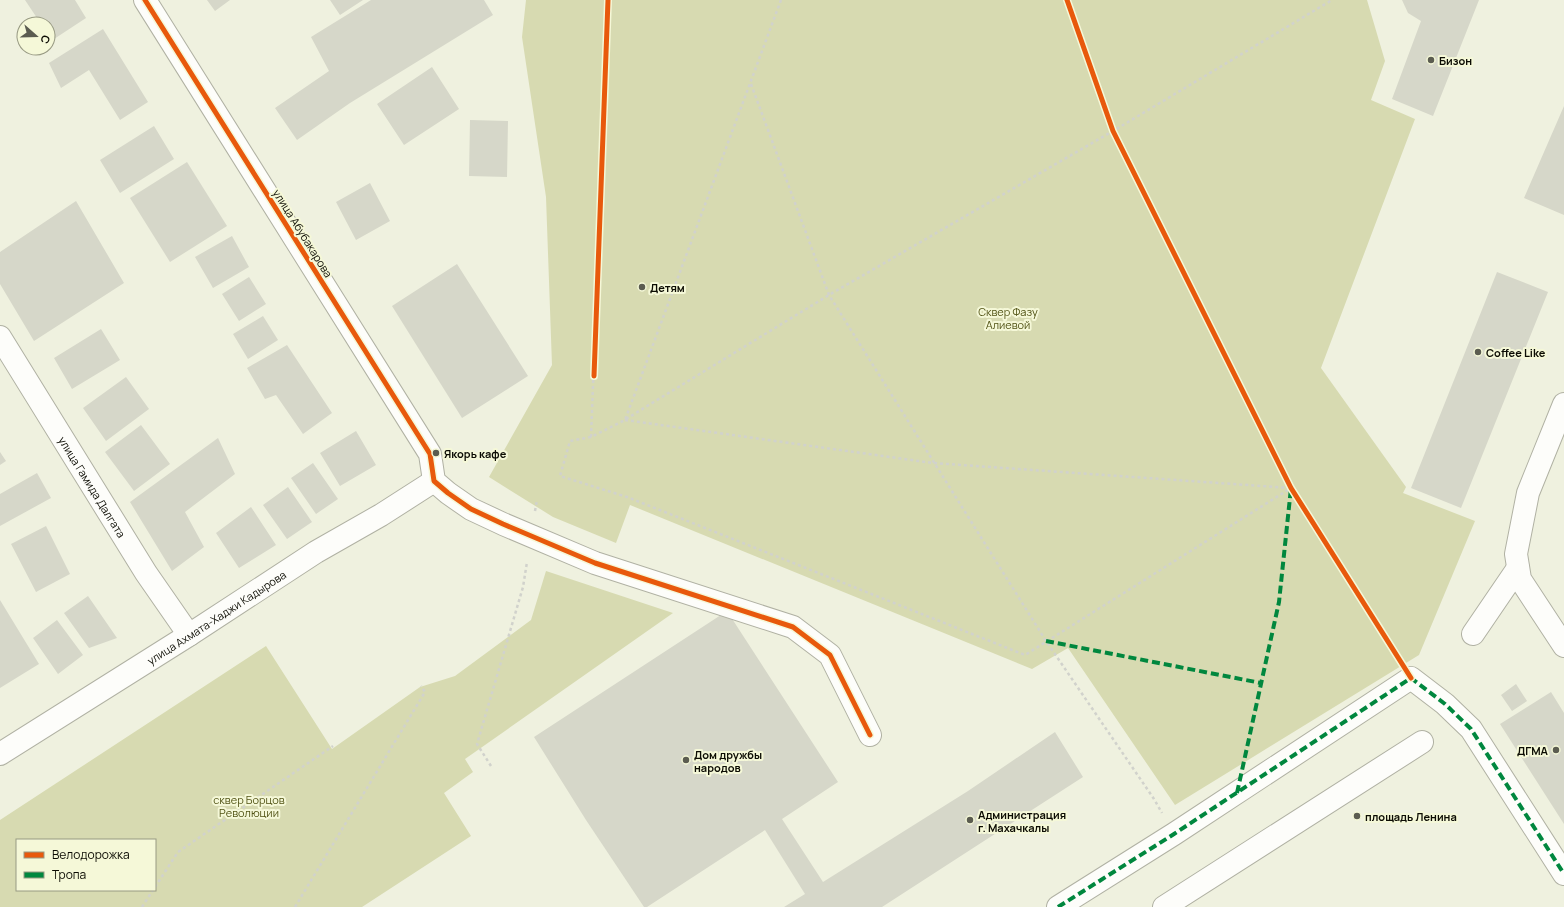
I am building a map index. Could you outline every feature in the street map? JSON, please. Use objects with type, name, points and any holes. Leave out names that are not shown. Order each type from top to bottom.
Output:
[{"type":"street","name":"улица Абубакарова","points":[[145,0],[430,454],[434,481]]},
{"type":"street","name":"улица Гамида Далгата","points":[[0,337],[146,573],[189,635]]},
{"type":"street","points":[[1564,404],[1528,493],[1516,554],[1520,579],[1527,592],[1564,646]]},
{"type":"street","points":[[1564,421],[1537,488],[1528,526],[1533,592],[1564,636]]},
{"type":"street","name":"улица Ахмата-Хаджи Кадырова","points":[[0,754],[189,635],[316,552],[381,515],[434,481]]},
{"type":"street","points":[[434,481],[471,509],[503,524],[595,562],[793,627],[830,655],[870,735]]},
{"type":"street","points":[[1473,634],[1518,568]]},
{"type":"street","points":[[1058,907],[1174,834],[1411,678],[1445,704],[1471,729],[1564,874]]},
{"type":"street","points":[[1164,907],[1422,742]]},
{"type":"path","points":[[591,437],[608,0]]},
{"type":"path","points":[[625,420],[781,0]]},
{"type":"path","points":[[1067,0],[1113,131],[1291,488],[1411,678]]},
{"type":"path","points":[[1291,488],[1025,655],[627,497],[560,476],[570,441],[591,437],[625,420],[828,294],[1113,131],[1332,0]]},
{"type":"path","points":[[751,83],[828,294],[1046,641],[1154,799],[1174,834]]},
{"type":"path","points":[[625,420],[933,463],[1291,488]]},
{"type":"path","points":[[491,766],[477,744],[523,587]]},
{"type":"path","points":[[295,907],[425,692],[421,686]]},
{"type":"path","points":[[156,885],[178,852],[333,746]]},
{"type":"path","points":[[142,907],[152,891]]},
{"type":"green space","name":"Сквер Фазу Алиевой","points":[[526,0],[1367,0],[1385,61],[1371,100],[1415,119],[1321,368],[1406,487],[1403,493],[1475,521],[1419,655],[1175,805],[1068,648],[1032,669],[630,505],[616,543],[553,517],[489,477],[552,365],[546,197],[522,37]]},
{"type":"green space","name":"сквер Борцов Революции","points":[[546,571],[673,613],[465,759],[473,772],[444,793],[471,836],[362,907],[0,907],[0,820],[266,646],[332,749],[420,687],[455,676],[531,620]]},
{"type":"building","points":[[25,0],[75,0],[86,18],[56,38],[56,16],[36,16]]},
{"type":"building","points":[[207,0],[230,0],[215,11]]},
{"type":"building","points":[[330,0],[363,0],[340,15]]},
{"type":"building","points":[[371,0],[484,0],[493,15],[350,103],[297,140],[275,108],[329,71],[311,37]]},
{"type":"building","name":"Бизон","points":[[1402,0],[1479,0],[1433,116],[1392,99],[1421,21],[1408,13]]},
{"type":"building","points":[[103,29],[148,102],[120,120],[89,70],[61,88],[49,63]]},
{"type":"building","points":[[432,67],[459,109],[404,145],[377,104]]},
{"type":"building","points":[[1564,106],[1564,215],[1524,198]]},
{"type":"building","points":[[470,120],[508,121],[507,177],[469,176]]},
{"type":"building","points":[[154,126],[174,159],[120,193],[100,160]]},
{"type":"building","points":[[187,162],[227,226],[170,262],[130,198]]},
{"type":"building","points":[[370,183],[390,221],[356,240],[336,202]]},
{"type":"building","points":[[76,201],[124,283],[34,341],[0,284],[0,252]]},
{"type":"building","points":[[232,236],[249,267],[213,288],[195,257]]},
{"type":"building","points":[[457,264],[528,376],[462,418],[392,306]]},
{"type":"building","points":[[1497,272],[1548,292],[1461,508],[1411,488]]},
{"type":"building","points":[[249,277],[266,304],[239,321],[222,294]]},
{"type":"building","points":[[263,316],[278,340],[248,359],[233,334]]},
{"type":"building","points":[[101,329],[120,360],[72,389],[54,358]]},
{"type":"building","points":[[287,345],[332,413],[303,434],[276,395],[265,399],[247,368]]},
{"type":"building","points":[[126,377],[149,409],[106,441],[83,408]]},
{"type":"building","points":[[141,425],[170,464],[134,491],[105,452]]},
{"type":"building","points":[[356,431],[376,465],[340,486],[320,453]]},
{"type":"building","points":[[218,438],[235,474],[185,512],[204,547],[172,571],[130,502]]},
{"type":"building","points":[[0,452],[6,461],[0,465]]},
{"type":"building","points":[[313,463],[338,499],[316,514],[291,478]]},
{"type":"building","points":[[37,473],[51,498],[0,526],[0,494]]},
{"type":"building","points":[[288,487],[312,522],[287,539],[263,505]]},
{"type":"building","points":[[251,507],[276,545],[239,568],[216,533]]},
{"type":"building","points":[[46,526],[70,574],[36,592],[11,544]]},
{"type":"building","points":[[88,596],[117,638],[89,648],[64,613]]},
{"type":"building","points":[[0,600],[39,664],[0,688]]},
{"type":"building","name":"Дом дружбы народов","points":[[727,611],[838,782],[782,819],[823,882],[968,791],[1055,732],[1083,777],[882,907],[784,907],[805,894],[765,830],[647,907],[644,907],[586,820],[534,737]]},
{"type":"building","points":[[57,620],[83,655],[58,674],[33,638]]},
{"type":"building","points":[[1516,684],[1527,701],[1512,711],[1501,695]]},
{"type":"building","points":[[1551,692],[1564,713],[1564,824],[1500,724]]},
{"type":"marked path","points":[[1237,793],[1279,602],[1291,488]]},
{"type":"marked path","points":[[1046,641],[1261,683]]},
{"type":"marked path","points":[[1058,907],[1174,834],[1411,678],[1445,704],[1471,729],[1564,874]]},
{"type":"cycle path","points":[[145,0],[430,454],[434,481],[471,509],[595,563],[793,627],[830,655],[870,735]]},
{"type":"cycle path","points":[[594,376],[608,0]]},
{"type":"cycle path","points":[[1067,0],[1113,131],[1291,488],[1411,678]]},
{"type":"place","name":"Бизон","points":[[1431,60]]},
{"type":"place","name":"Детям","points":[[642,287]]},
{"type":"place","name":"Coffee Like","points":[[1478,352]]},
{"type":"place","name":"Якорь кафе","points":[[436,453]]},
{"type":"place","name":"ДГМА","points":[[1556,750]]},
{"type":"place","name":"Дом дружбы народов","points":[[686,760]]},
{"type":"place","name":"площадь Ленина","points":[[1357,816]]},
{"type":"place","name":"Администрация г. Махачкалы","points":[[970,820]]}]
